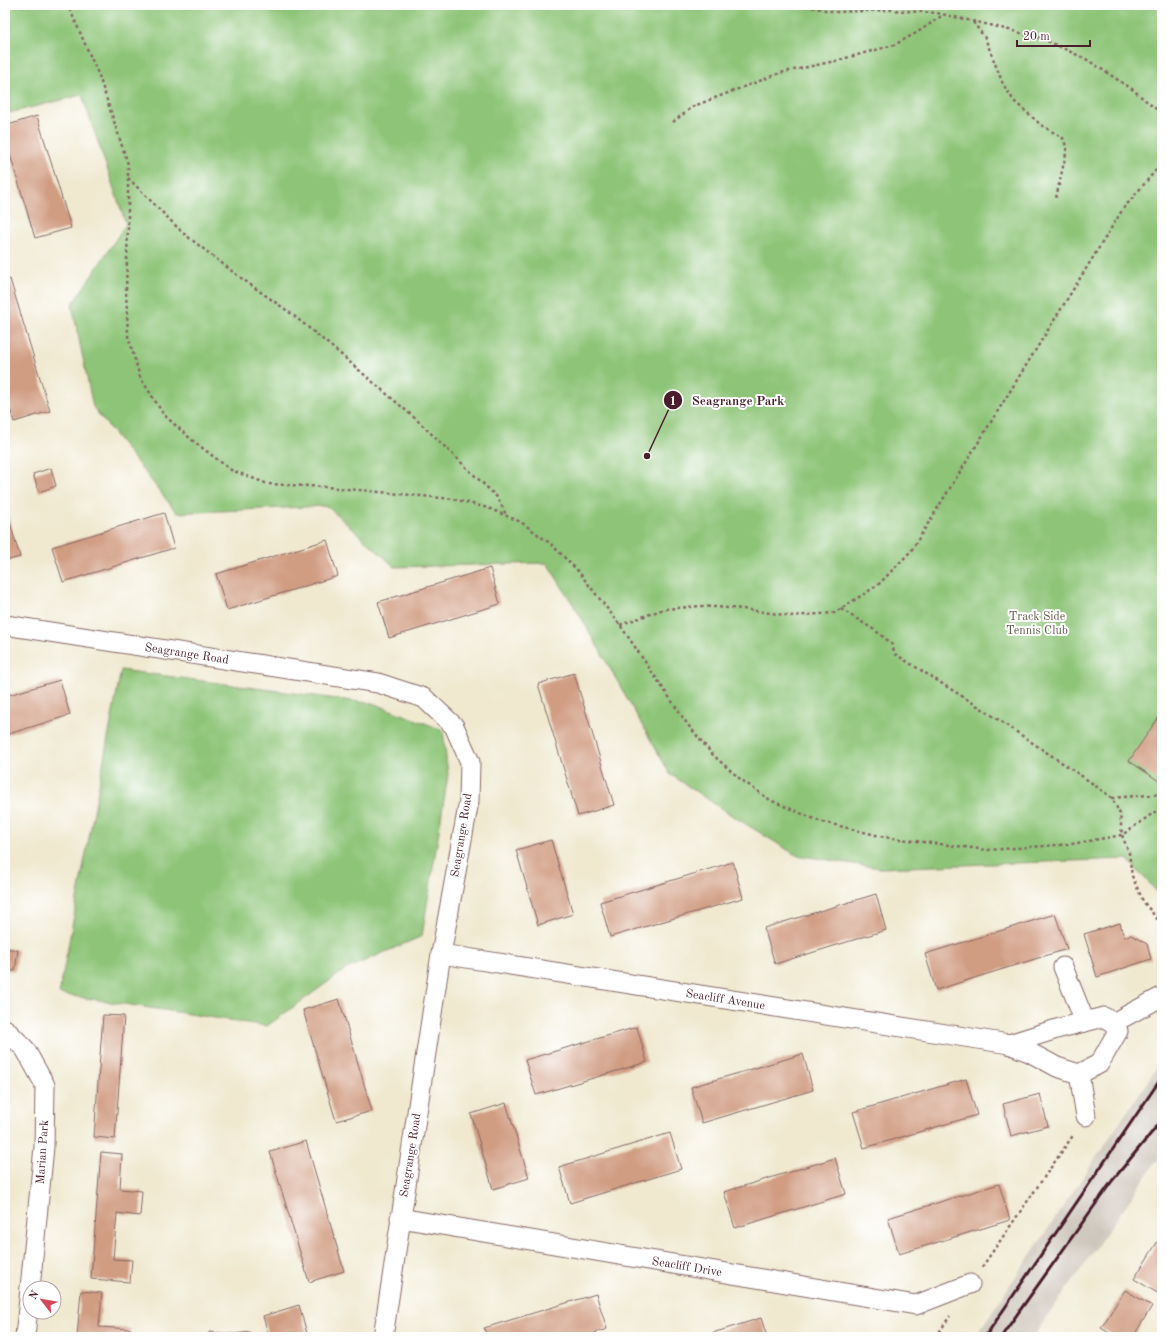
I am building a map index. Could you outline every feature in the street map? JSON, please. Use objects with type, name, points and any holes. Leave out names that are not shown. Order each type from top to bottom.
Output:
[{"type":"street","name":"Seagrange Road","points":[[5,625],[378,683],[424,698],[454,726],[470,762],[469,801],[441,954],[383,1337]]},
{"type":"street","name":"Seacliff Avenue","points":[[441,954],[1009,1044],[1029,1052],[1057,1067],[1079,1074]]},
{"type":"street","points":[[1063,967],[1085,1022]]},
{"type":"street","points":[[1086,1116],[1079,1074],[1099,1064],[1118,1031],[1113,1023],[1161,997]]},
{"type":"street","name":"Seacliff Avenue","points":[[1009,1044],[1104,1017],[1113,1023]]},
{"type":"street","name":"Marian Park","points":[[5,1029],[25,1049],[45,1085],[44,1147],[31,1280]]},
{"type":"street","name":"Seacliff Drive","points":[[400,1218],[916,1305],[970,1284]]},
{"type":"street","name":"Marian Park","points":[[26,1337],[27,1320]]},
{"type":"path","points":[[66,5],[71,12],[99,76],[128,164],[126,290],[128,336],[140,377],[164,415],[192,440],[231,470],[268,484],[357,490],[453,499],[488,508],[521,522],[551,544],[578,571],[620,625],[688,725],[713,755],[739,778],[770,800],[819,821],[884,837],[988,850],[1072,844],[1122,835],[1162,807]]},
{"type":"path","points":[[800,5],[836,12],[891,10],[943,14],[1043,39],[1086,59],[1132,89],[1162,114]]},
{"type":"path","points":[[673,122],[694,106],[780,73],[835,61],[894,45],[918,32],[943,14]]},
{"type":"path","points":[[973,21],[985,38],[1003,84],[1014,101],[1041,125],[1063,138],[1067,149],[1056,198]]},
{"type":"path","points":[[620,625],[664,609],[700,606],[791,616],[834,613],[878,585],[911,551],[1123,209],[1162,163]]},
{"type":"path","points":[[128,177],[183,233],[237,275],[293,315],[360,370],[417,420],[498,498],[506,516]]},
{"type":"path","points":[[841,609],[876,631],[891,643],[895,654],[984,710],[1112,798],[1120,814],[1122,835],[1129,853],[1132,876],[1143,901],[1162,925]]},
{"type":"path","points":[[1112,798],[1162,794]]},
{"type":"path","points":[[936,1337],[970,1284],[1086,1116]]},
{"type":"shaded area","points":[[1162,1060],[1162,1154],[1033,1337],[975,1337]]},
{"type":"green space","name":"Track Side Tennis Club","points":[[5,5],[1162,5],[1162,897],[1127,859],[880,868],[796,855],[728,813],[670,774],[581,617],[547,563],[395,567],[327,506],[177,513],[93,407],[72,305],[126,224],[82,95],[9,113],[5,98]]},
{"type":"green space","points":[[121,670],[375,704],[443,730],[448,775],[422,936],[346,969],[267,1026],[59,994]]},
{"type":"building","points":[[37,116],[71,228],[35,238],[5,138],[5,126]]},
{"type":"building","points":[[10,279],[50,411],[14,422],[5,392],[5,280]]},
{"type":"building","points":[[51,468],[56,486],[39,492],[33,474]]},
{"type":"building","points":[[5,506],[20,557],[5,561]]},
{"type":"building","points":[[164,513],[174,548],[63,582],[52,547]]},
{"type":"building","points":[[327,540],[338,576],[227,610],[216,574]]},
{"type":"building","points":[[490,568],[500,604],[389,638],[378,602]]},
{"type":"building","points":[[574,673],[614,805],[578,816],[538,684]]},
{"type":"building","points":[[60,680],[70,715],[5,735],[5,696]]},
{"type":"building","points":[[1162,712],[1162,783],[1129,761]]},
{"type":"building","points":[[551,840],[573,914],[538,925],[516,850]]},
{"type":"building","points":[[733,862],[743,898],[610,937],[600,902]]},
{"type":"building","points":[[876,894],[886,930],[775,964],[764,928]]},
{"type":"building","points":[[1055,914],[1067,949],[936,990],[925,954]]},
{"type":"building","points":[[1120,923],[1124,937],[1131,935],[1147,944],[1151,959],[1097,977],[1084,934]]},
{"type":"building","points":[[5,948],[18,950],[15,971],[5,970]]},
{"type":"building","points":[[339,999],[372,1111],[336,1121],[303,1010]]},
{"type":"building","points":[[103,1015],[124,1016],[115,1139],[94,1137]]},
{"type":"building","points":[[637,1027],[647,1062],[536,1095],[525,1060]]},
{"type":"building","points":[[803,1054],[813,1090],[702,1123],[691,1087]]},
{"type":"building","points":[[966,1079],[977,1115],[864,1148],[853,1112]]},
{"type":"building","points":[[1040,1094],[1048,1126],[1011,1136],[1003,1104]]},
{"type":"building","points":[[506,1103],[529,1178],[493,1189],[471,1114]]},
{"type":"building","points":[[670,1133],[681,1169],[570,1203],[559,1167]]},
{"type":"building","points":[[306,1141],[344,1271],[309,1282],[270,1152]]},
{"type":"building","points":[[101,1152],[122,1154],[120,1189],[142,1191],[140,1216],[117,1213],[113,1259],[132,1260],[130,1282],[91,1279]]},
{"type":"building","points":[[835,1158],[846,1194],[735,1228],[724,1192]]},
{"type":"building","points":[[999,1184],[1010,1220],[899,1254],[888,1218]]},
{"type":"building","points":[[1158,1241],[1162,1243],[1161,1295],[1134,1279]]},
{"type":"building","points":[[1125,1290],[1152,1306],[1133,1337],[1116,1337],[1101,1328]]},
{"type":"building","points":[[81,1291],[102,1293],[99,1327],[131,1329],[130,1337],[77,1337]]},
{"type":"building","points":[[596,1294],[607,1329],[582,1337],[487,1337],[484,1328]]},
{"type":"building","points":[[299,1305],[308,1337],[269,1337],[263,1316]]},
{"type":"building","points":[[761,1318],[767,1337],[700,1337],[706,1335]]},
{"type":"building","points":[[209,1332],[234,1334],[234,1337],[209,1337]]},
{"type":"building","points":[[250,1332],[251,1337],[235,1337],[234,1334]]},
{"type":"railway","points":[[985,1337],[1162,1077]]},
{"type":"railway","points":[[1001,1337],[1112,1181],[1162,1120]]},
{"type":"place","name":"Seagrange Park","points":[[647,456]]}]
